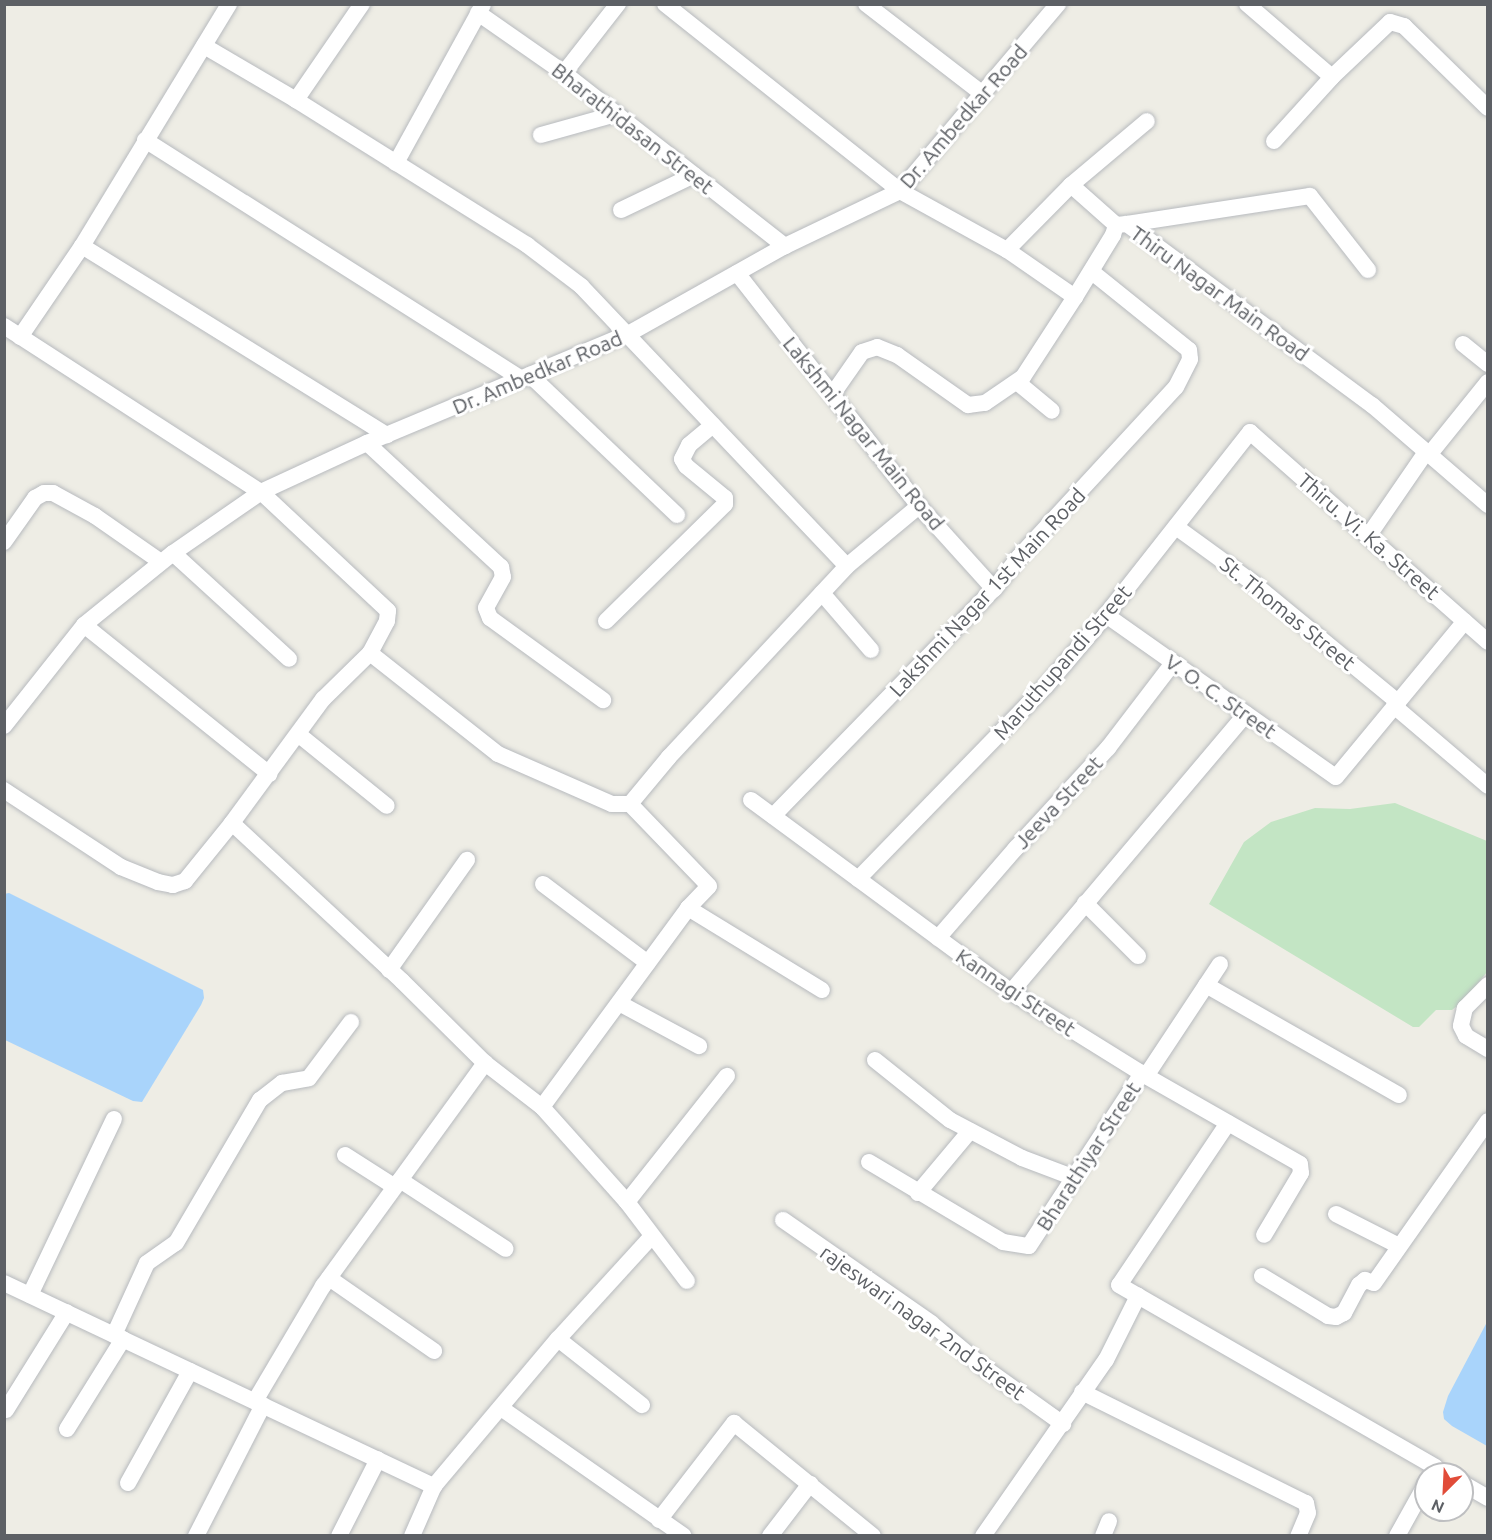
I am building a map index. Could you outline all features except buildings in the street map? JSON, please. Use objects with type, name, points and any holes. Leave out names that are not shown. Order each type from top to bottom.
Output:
[{"type":"street","points":[[20,337],[82,246],[229,4]]},
{"type":"street","points":[[296,100],[362,4]]},
{"type":"street","points":[[564,73],[618,4]]},
{"type":"street","points":[[665,4],[900,191],[1007,250],[1075,297]]},
{"type":"street","points":[[866,4],[983,93]]},
{"type":"street","points":[[1247,4],[1332,78]]},
{"type":"street","name":"Dr. Ambedkar Road","points":[[4,726],[84,625],[167,557],[261,492],[367,443],[628,334],[785,246],[900,191],[1056,5]]},
{"type":"street","points":[[396,163],[481,9]]},
{"type":"street","name":"Bharathidasan Street","points":[[481,9],[785,246]]},
{"type":"street","points":[[1279,136],[1332,78],[1390,22],[1398,22],[1488,108]]},
{"type":"street","points":[[204,46],[296,100],[527,244],[581,286],[847,566]]},
{"type":"street","points":[[541,135],[616,114]]},
{"type":"street","points":[[1007,250],[1071,185],[1147,121]]},
{"type":"street","points":[[145,140],[526,377],[677,514]]},
{"type":"street","points":[[621,210],[694,175]]},
{"type":"street","points":[[1071,185],[1122,224],[1310,196],[1368,270]]},
{"type":"street","name":"Thiru Nagar Main Road","points":[[832,395],[862,352],[877,347],[897,355],[968,405],[985,404],[1023,377],[1122,224],[1372,405],[1486,501]]},
{"type":"street","points":[[82,246],[387,435]]},
{"type":"street","name":"Lakshmi Nagar 1st Main Road","points":[[773,816],[994,589],[1019,557],[1176,387],[1190,359],[1190,350],[1092,272]]},
{"type":"street","name":"Lakshmi Nagar Main Road","points":[[737,273],[919,506],[994,589]]},
{"type":"street","points":[[4,326],[261,492],[388,611],[387,621],[370,653],[323,699],[232,823],[185,881],[173,885],[121,867],[4,790]]},
{"type":"street","points":[[1463,344],[1488,364]]},
{"type":"street","points":[[1017,382],[1052,411]]},
{"type":"street","points":[[1369,535],[1427,453],[1488,382]]},
{"type":"street","points":[[606,621],[722,510],[725,498],[686,466],[682,459],[689,445],[713,425]]},
{"type":"street","name":"Maruthupandi Street","points":[[858,879],[1046,686],[1106,615],[1250,432]]},
{"type":"street","name":"Thiru. Vi. Ka. Street","points":[[1250,432],[1488,642]]},
{"type":"street","points":[[367,443],[501,567],[503,578],[486,608],[489,618],[603,700]]},
{"type":"street","points":[[4,542],[35,498],[44,493],[53,493],[167,557],[289,659]]},
{"type":"street","points":[[630,804],[847,566],[919,506]]},
{"type":"street","name":"St. Thomas Street","points":[[1176,527],[1253,583],[1396,704],[1488,786]]},
{"type":"street","points":[[822,592],[871,650]]},
{"type":"street","name":"V. O. C. Street","points":[[1106,615],[1336,777],[1396,704]]},
{"type":"street","points":[[1396,704],[1464,621]]},
{"type":"street","points":[[84,625],[269,774]]},
{"type":"street","points":[[370,653],[498,754],[612,804],[630,804],[709,886],[688,908],[542,1107]]},
{"type":"street","name":"Jeeva Street","points":[[938,938],[1016,848],[1108,748],[1173,663]]},
{"type":"street","points":[[1011,992],[1246,714]]},
{"type":"street","points":[[298,734],[387,806]]},
{"type":"street","name":"Kannagi Street","points":[[751,800],[1011,992],[1144,1074],[1300,1164],[1301,1173],[1264,1235]]},
{"type":"street","points":[[232,823],[485,1063],[542,1107],[627,1202],[651,1237],[687,1281]]},
{"type":"street","points":[[389,970],[467,860]]},
{"type":"street","points":[[543,884],[648,963]]},
{"type":"street","points":[[1085,903],[1138,956]]},
{"type":"street","points":[[688,908],[822,990]]},
{"type":"street","name":"Bharathiyar Street","points":[[918,1193],[1003,1242],[1022,1247],[1029,1246],[1072,1177],[1220,963]]},
{"type":"street","points":[[1488,985],[1465,1008],[1461,1026],[1466,1036],[1488,1049]]},
{"type":"street","points":[[1206,986],[1399,1095]]},
{"type":"street","points":[[619,1003],[699,1046]]},
{"type":"street","points":[[67,1429],[118,1337],[147,1263],[176,1243],[260,1100],[282,1083],[309,1078],[351,1022]]},
{"type":"street","points":[[875,1060],[950,1120],[1022,1158],[1072,1177]]},
{"type":"street","points":[[196,1536],[234,1466],[259,1403],[329,1278],[485,1063]]},
{"type":"street","points":[[627,1202],[727,1076]]},
{"type":"street","points":[[30,1295],[114,1119]]},
{"type":"street","points":[[1262,1276],[1328,1316],[1336,1317],[1344,1313],[1365,1280],[1374,1282],[1488,1121]]},
{"type":"street","points":[[1228,1123],[1119,1285],[1421,1462]]},
{"type":"street","points":[[869,1162],[918,1193],[970,1131]]},
{"type":"street","points":[[345,1155],[397,1183],[506,1249]]},
{"type":"street","points":[[1336,1214],[1399,1246]]},
{"type":"street","name":"rajeswari nagar 2nd Street","points":[[783,1220],[931,1323],[982,1366],[1063,1424]]},
{"type":"street","points":[[412,1536],[434,1486],[558,1339],[651,1237]]},
{"type":"street","points":[[329,1278],[434,1351]]},
{"type":"street","points":[[4,1283],[434,1486]]},
{"type":"street","points":[[983,1536],[1106,1360],[1138,1296]]},
{"type":"street","points":[[6,1410],[67,1312]]},
{"type":"street","points":[[558,1339],[642,1405]]},
{"type":"street","points":[[128,1483],[190,1371]]},
{"type":"street","points":[[1082,1392],[1306,1503],[1308,1508],[1298,1536]]},
{"type":"street","points":[[501,1408],[684,1536]]},
{"type":"street","points":[[659,1520],[734,1423],[873,1536]]},
{"type":"street","points":[[339,1536],[378,1459]]},
{"type":"street","points":[[770,1536],[810,1484]]},
{"type":"street","points":[[1474,1490],[1488,1498]]},
{"type":"street","points":[[1397,1536],[1414,1506]]},
{"type":"green space","points":[[1395,803],[1487,841],[1487,972],[1462,1002],[1452,1010],[1436,1010],[1419,1027],[1413,1027],[1209,904],[1244,842],[1271,822],[1315,808],[1350,809]]},
{"type":"water","points":[[9,893],[203,990],[204,998],[201,1005],[142,1102],[133,1101],[5,1040],[4,894]]},
{"type":"water","points":[[1487,1322],[1488,1446],[1452,1426],[1444,1419],[1443,1412],[1448,1396]]}]
